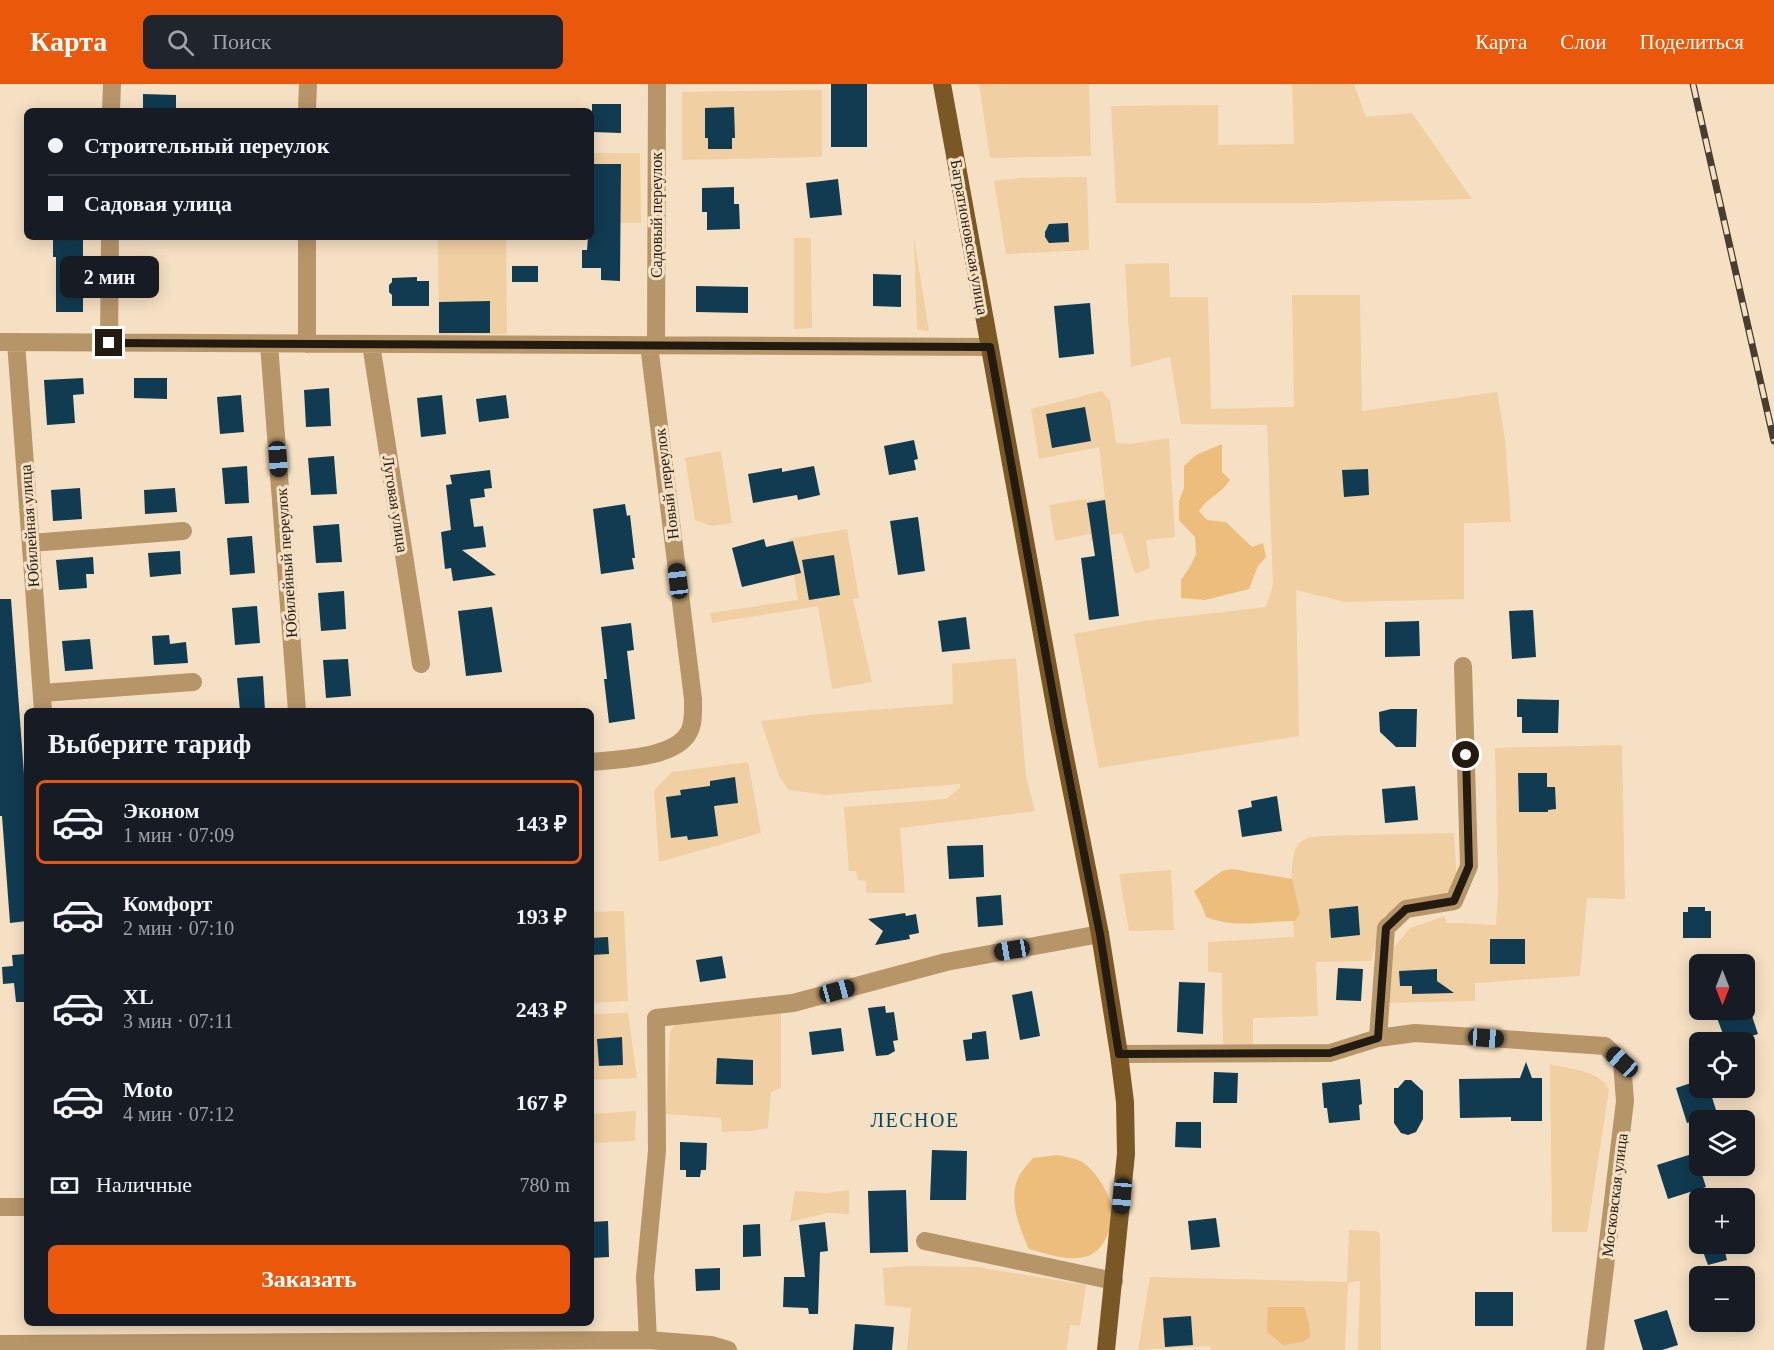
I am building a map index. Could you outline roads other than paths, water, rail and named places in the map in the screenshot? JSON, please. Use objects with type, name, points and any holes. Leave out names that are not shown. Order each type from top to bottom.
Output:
[{"type":"main road","name":"Багратионовская улица","points":[[942,84],[1058,722],[1100,934],[1119,1054],[1125,1102],[1126,1154],[1106,1350]]},
{"type":"street","points":[[111,84],[111,108]]},
{"type":"street","points":[[308,84],[308,108]]},
{"type":"street","name":"Садовый переулок","points":[[652,345],[657,84]]},
{"type":"street","points":[[109,343],[110,240]]},
{"type":"street","points":[[307,240],[307,344]]},
{"type":"street","points":[[8,342],[990,347]]},
{"type":"street","name":"Юбилейная улица","points":[[8,342],[31,543],[43,702]]},
{"type":"street","name":"Юбилейный переулок","points":[[269,344],[297,708]]},
{"type":"street","name":"Луговая улица","points":[[371,344],[421,664]]},
{"type":"street","name":"Новый переулок","points":[[594,762],[650,755],[668,749],[682,742],[689,732],[693,718],[693,699],[652,345]]},
{"type":"street","points":[[31,543],[183,531]]},
{"type":"street","points":[[1119,1054],[1330,1053],[1378,1038],[1386,928],[1406,909],[1454,901],[1469,866],[1463,666]]},
{"type":"street","points":[[43,702],[193,682]]},
{"type":"street","points":[[648,1340],[645,1277],[657,1151],[656,1018],[793,1003],[946,962],[1100,934]]},
{"type":"street","name":"Московская улица","points":[[1378,1038],[1415,1033],[1605,1046],[1622,1062],[1625,1101],[1595,1350]]},
{"type":"street","points":[[0,1207],[24,1207]]},
{"type":"street","points":[[924,1241],[1114,1281]]},
{"type":"street","points":[[0,1344],[397,1345],[648,1340],[711,1345],[728,1350]]},
{"type":"railway","points":[[1693,84],[1774,441]]},
{"type":"district","name":"ЛЕСНОЕ","points":[[915,1120]]}]
